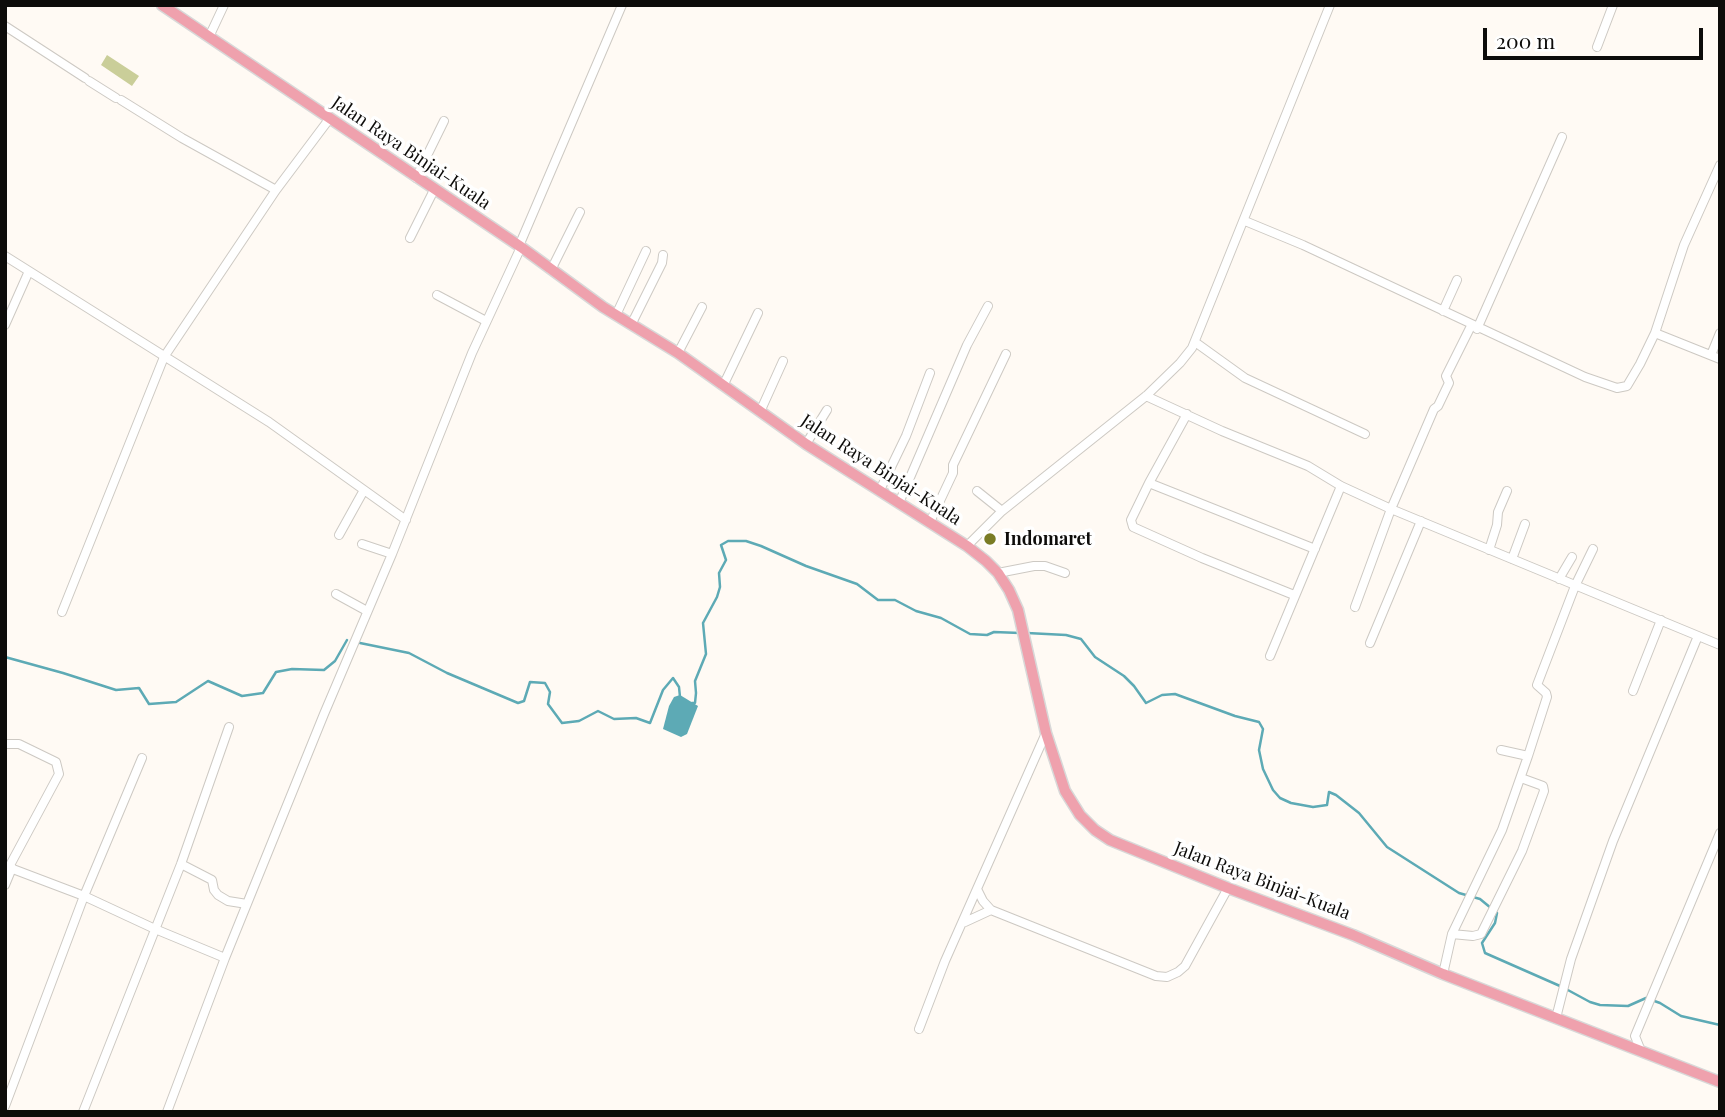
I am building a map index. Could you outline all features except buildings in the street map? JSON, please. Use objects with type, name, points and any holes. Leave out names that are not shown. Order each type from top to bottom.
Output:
[{"type":"main road","name":"Jalan Raya Binjai-Kuala","points":[[162,5],[616,315],[678,353],[806,444],[967,546],[998,573],[1018,610],[1046,733],[1065,791],[1080,816],[1095,830],[1110,840],[1228,888],[1353,935],[1443,974],[1720,1082]]},
{"type":"street","points":[[209,37],[224,5]]},
{"type":"street","points":[[167,1112],[225,958],[486,321],[622,5]]},
{"type":"street","points":[[967,546],[1002,511],[1146,396],[1180,363],[1195,342],[1330,5]]},
{"type":"street","points":[[1597,47],[1613,5]]},
{"type":"street","points":[[5,26],[118,99],[276,190]]},
{"type":"street","points":[[62,612],[164,357],[276,190],[330,118]]},
{"type":"street","points":[[416,178],[444,121]]},
{"type":"street","points":[[1354,607],[1391,509],[1448,383],[1446,376],[1474,327],[1562,137]]},
{"type":"street","points":[[1245,221],[1303,245],[1585,377],[1622,388],[1627,386],[1655,333],[1684,245],[1720,164]]},
{"type":"street","points":[[410,237],[434,190]]},
{"type":"street","points":[[551,270],[580,212]]},
{"type":"street","points":[[616,315],[646,251]]},
{"type":"street","points":[[631,325],[662,263],[663,255]]},
{"type":"street","points":[[5,256],[269,422],[406,520]]},
{"type":"street","points":[[5,325],[29,271]]},
{"type":"street","points":[[1443,311],[1457,280]]},
{"type":"street","points":[[437,295],[486,321]]},
{"type":"street","points":[[900,503],[967,345],[988,306]]},
{"type":"street","points":[[678,353],[702,307]]},
{"type":"street","points":[[723,386],[758,313]]},
{"type":"street","points":[[1655,333],[1720,359]]},
{"type":"street","points":[[1711,355],[1720,333]]},
{"type":"street","points":[[1195,342],[1245,378],[1365,434]]},
{"type":"street","points":[[930,522],[953,473],[953,465],[1006,354]]},
{"type":"street","points":[[760,412],[783,361]]},
{"type":"street","points":[[880,490],[906,436],[930,373]]},
{"type":"street","points":[[1146,396],[1308,466],[1341,486],[1391,509],[1698,636],[1719,642]]},
{"type":"street","points":[[806,444],[827,410]]},
{"type":"street","points":[[1186,414],[1131,520],[1133,527],[1294,595]]},
{"type":"street","points":[[1149,483],[1315,548]]},
{"type":"street","points":[[1270,656],[1341,486]]},
{"type":"street","points":[[340,535],[364,490]]},
{"type":"street","points":[[977,491],[1002,511]]},
{"type":"street","points":[[1489,550],[1498,512],[1507,491]]},
{"type":"street","points":[[1370,643],[1421,521]]},
{"type":"street","points":[[1512,559],[1525,524]]},
{"type":"street","points":[[362,544],[392,554]]},
{"type":"street","points":[[1443,974],[1452,934],[1502,830],[1521,778],[1547,697],[1537,685],[1575,586],[1593,549]]},
{"type":"street","points":[[1559,579],[1572,557]]},
{"type":"street","points":[[998,573],[1034,566],[1045,566],[1065,573]]},
{"type":"street","points":[[337,594],[368,611]]},
{"type":"street","points":[[1633,691],[1661,620]]},
{"type":"street","points":[[1556,1018],[1571,959],[1613,841],[1698,636]]},
{"type":"street","points":[[83,1112],[181,864],[229,727]]},
{"type":"street","points":[[919,1029],[945,961],[1046,733]]},
{"type":"street","points":[[5,744],[19,744],[56,762],[60,774],[9,867],[5,885]]},
{"type":"street","points":[[1502,750],[1528,756]]},
{"type":"street","points":[[5,1107],[84,896],[142,758]]},
{"type":"street","points":[[1452,934],[1481,934],[1522,851],[1544,791],[1543,786],[1521,778]]},
{"type":"street","points":[[1641,1051],[1635,1036],[1720,833]]},
{"type":"street","points":[[181,864],[212,880],[218,895],[228,901],[247,904]]},
{"type":"street","points":[[9,867],[84,896],[225,958]]},
{"type":"street","points":[[978,889],[991,910],[1156,976],[1167,977],[1185,966],[1228,888]]},
{"type":"street","points":[[963,922],[991,910]]},
{"type":"green space","points":[[107,55],[139,76],[132,86],[101,65]]},
{"type":"water","points":[[680,695],[698,706],[687,734],[681,737],[663,729],[669,706],[674,697]]},
{"type":"waterway","points":[[692,703],[695,703],[695,681],[706,654],[703,623],[717,597],[720,587],[719,573],[726,560],[721,545],[728,541],[746,541],[761,546],[857,584],[878,600],[895,600],[916,611],[941,618],[970,634],[1020,633]]},
{"type":"waterway","points":[[1027,633],[1066,635],[1081,639],[1095,657],[1124,676],[1146,703],[1162,695],[1175,694],[1259,722],[1263,729],[1259,750],[1263,769],[1280,798],[1313,807],[1327,805],[1329,792],[1336,795],[1359,813],[1387,847],[1459,893],[1480,899],[1497,913],[1495,923],[1482,943],[1485,953],[1560,986]]},
{"type":"waterway","points":[[5,657],[116,690],[139,688],[149,704],[176,702],[208,681],[242,696],[263,693],[276,672],[292,669],[324,670],[335,661],[347,640]]},
{"type":"waterway","points":[[360,643],[409,653],[447,673],[518,703],[524,701],[530,682],[545,683],[550,692],[548,704],[562,723],[579,721],[598,711],[614,719],[636,718],[650,723],[663,690],[673,678],[679,687],[680,697]]},
{"type":"waterway","points":[[1566,989],[1600,1005],[1628,1006],[1646,998],[1681,1016],[1720,1025]]},
{"type":"place","name":"Indomaret","points":[[990,539]]}]
